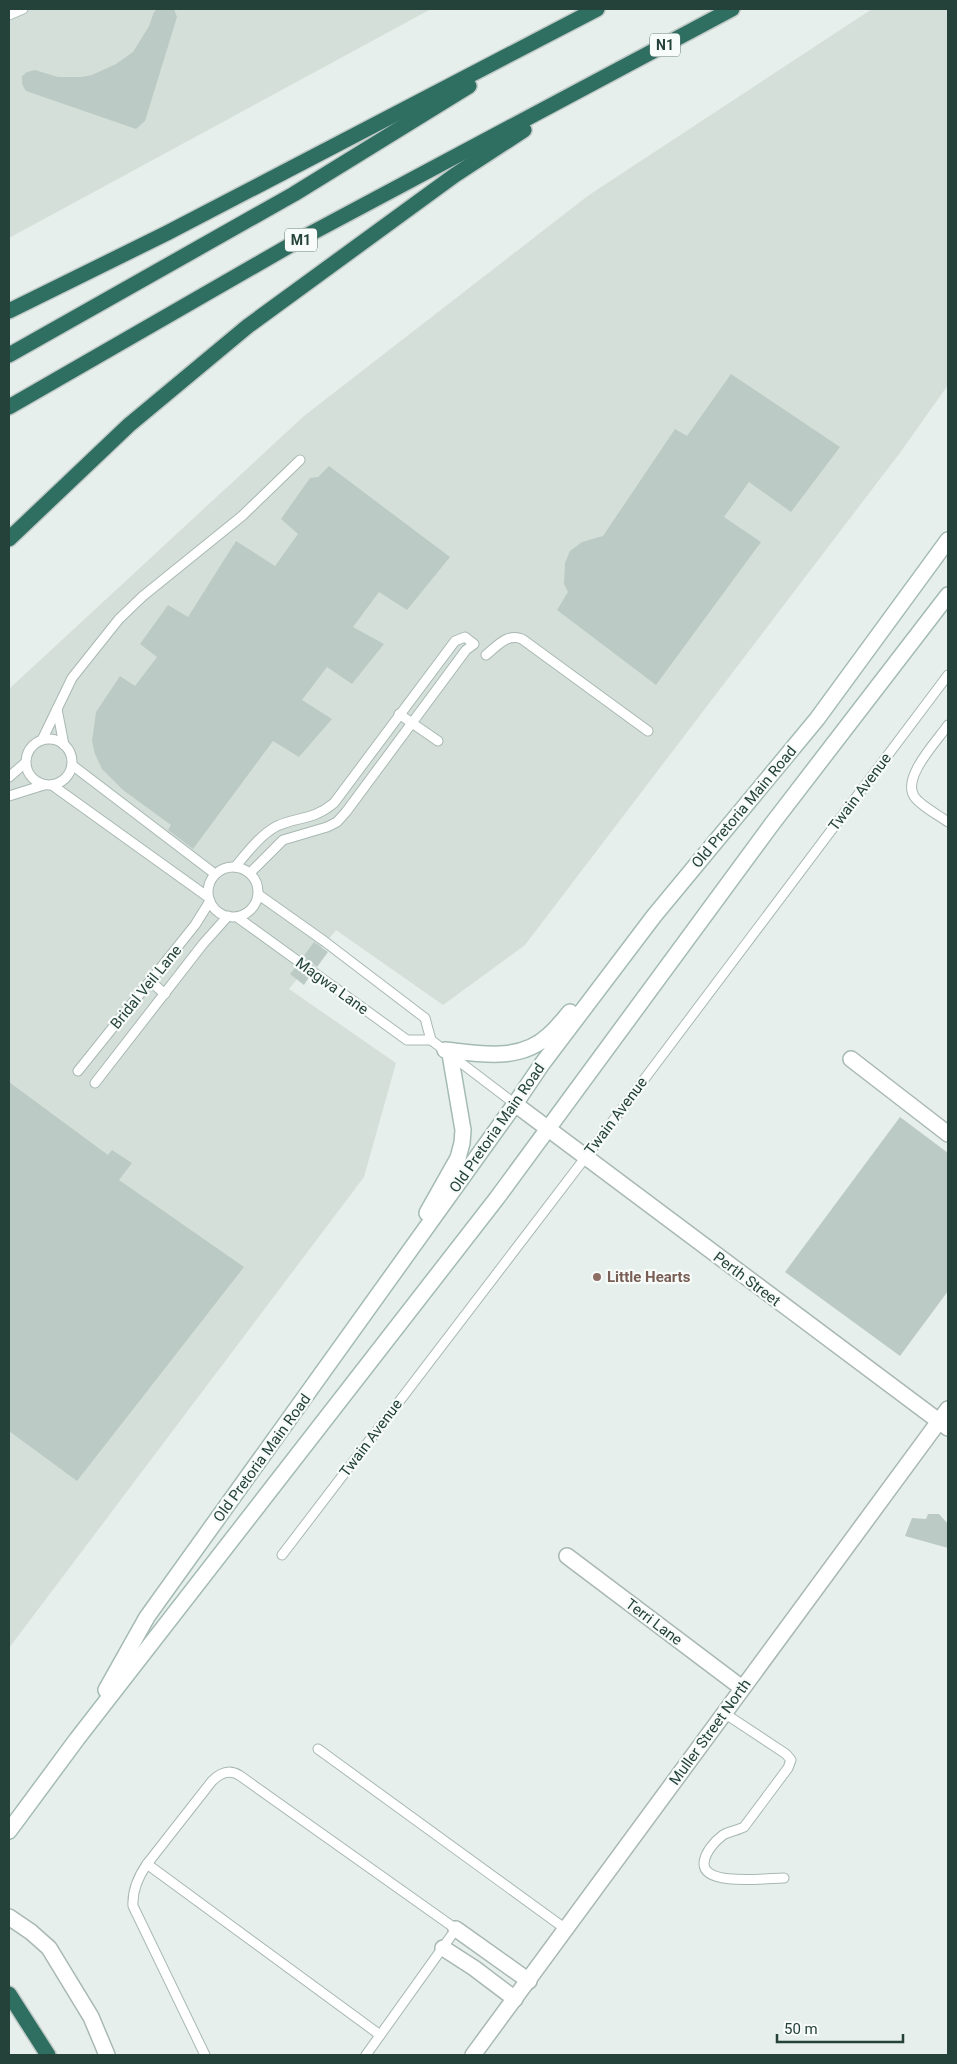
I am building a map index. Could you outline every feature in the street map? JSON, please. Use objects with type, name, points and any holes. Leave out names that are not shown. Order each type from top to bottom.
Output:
[{"type":"highway","points":[[9,355],[294,194],[597,9]]},
{"type":"highway","name":"N1","points":[[598,80],[732,9]]},
{"type":"highway","points":[[9,311],[166,233],[574,22]]},
{"type":"highway","points":[[9,539],[129,425],[248,326],[455,176],[598,80]]},
{"type":"highway","name":"M1","points":[[9,407],[308,235],[598,80]]},
{"type":"highway","points":[[9,1987],[46,2052]]},
{"type":"highway","points":[[9,1994],[46,2052]]},
{"type":"main road","name":"Old Pretoria Main Road","points":[[77,1739],[148,1617],[542,1064],[635,941],[817,718],[948,540]]},
{"type":"main road","name":"Old Pretoria Main Road","points":[[9,1831],[77,1739],[497,1198],[772,824],[948,595]]},
{"type":"main road","points":[[392,1276],[458,1158],[463,1130],[447,1052],[508,1054],[520,1052],[536,1045],[549,1035],[635,941]]},
{"type":"main road","points":[[851,1059],[948,1134]]},
{"type":"main road","name":"Perth Street","points":[[515,1104],[944,1425]]},
{"type":"main road","name":"Muller Street North","points":[[473,2055],[567,1930],[742,1688],[944,1425],[948,1409]]},
{"type":"main road","name":"Terri Lane","points":[[567,1556],[742,1688]]},
{"type":"main road","points":[[9,1917],[31,1932],[49,1948],[91,2017],[107,2055]]},
{"type":"main road","points":[[456,1929],[529,1981]]},
{"type":"main road","points":[[444,1948],[515,1999]]},
{"type":"lane","points":[[9,16],[23,9]]},
{"type":"lane","points":[[9,777],[25,763],[30,749],[42,740],[72,678],[119,619],[143,596],[242,516],[300,460]]},
{"type":"lane","points":[[486,655],[505,639],[516,636],[648,731]]},
{"type":"lane","points":[[235,867],[266,834],[277,826],[324,812],[334,803],[455,641],[465,637],[470,639],[474,644],[466,650],[346,812],[336,822],[318,831],[283,840],[250,873]]},
{"type":"lane","name":"Twain Avenue","points":[[282,1555],[585,1158],[948,676]]},
{"type":"lane","points":[[57,709],[64,745]]},
{"type":"lane","points":[[399,714],[438,741]]},
{"type":"lane","points":[[948,725],[914,772],[912,786],[915,798],[948,822]]},
{"type":"lane","points":[[9,796],[59,783],[65,778],[72,765],[69,750],[64,745],[50,739],[42,740]]},
{"type":"lane","points":[[25,763],[31,777],[48,785]]},
{"type":"lane","points":[[72,765],[215,874]]},
{"type":"lane","name":"Magwa Lane","points":[[48,785],[209,899],[220,913],[233,917],[407,1040],[431,1040],[425,1018],[324,941],[258,895]]},
{"type":"lane","points":[[294,821],[300,835]]},
{"type":"lane","points":[[209,899],[210,883],[215,874],[227,867],[243,868],[250,873],[258,886],[258,895],[251,910],[233,917]]},
{"type":"lane","name":"Bridal Veil Lane","points":[[78,1071],[195,925],[209,899]]},
{"type":"lane","name":"Bridal Veil Lane","points":[[95,1083],[203,944],[233,917]]},
{"type":"lane","points":[[150,981],[164,994]]},
{"type":"lane","points":[[431,1040],[515,1104]]},
{"type":"lane","points":[[724,1713],[786,1754],[791,1760],[788,1768],[744,1827],[736,1832],[725,1833],[706,1854],[704,1865],[708,1874],[720,1879],[784,1878]]},
{"type":"lane","points":[[318,1749],[567,1930]]},
{"type":"lane","points":[[205,2055],[133,1906],[134,1890],[138,1877],[147,1864],[212,1781],[223,1773],[232,1772],[239,1775],[456,1929],[366,2055]]},
{"type":"lane","points":[[147,1864],[380,2036]]},
{"type":"shaded area","points":[[9,9],[431,9],[9,238]]},
{"type":"shaded area","points":[[872,9],[948,9],[948,385],[902,450],[525,945],[443,1005],[336,930],[289,989],[396,1063],[364,1177],[9,1648],[9,689],[304,416],[589,195]]},
{"type":"building","points":[[157,9],[174,9],[177,17],[145,121],[136,129],[26,91],[22,84],[22,76],[27,72],[35,70],[58,77],[81,77],[92,75],[116,64],[133,52]]},
{"type":"building","points":[[731,374],[840,447],[791,512],[749,482],[724,517],[761,542],[656,685],[557,610],[568,592],[564,584],[565,563],[570,551],[582,542],[603,536],[675,429],[687,436]]},
{"type":"building","points":[[329,466],[450,557],[407,610],[379,592],[353,627],[384,644],[352,684],[327,667],[302,700],[332,719],[299,757],[273,741],[193,849],[168,830],[171,825],[123,790],[102,769],[95,754],[92,741],[96,712],[120,676],[135,686],[157,657],[140,644],[168,605],[188,617],[236,541],[275,566],[298,534],[281,519],[310,478],[318,477]]},
{"type":"building","points":[[314,942],[328,952],[317,967],[303,957]]},
{"type":"building","points":[[296,967],[309,977],[304,985],[290,974]]},
{"type":"building","points":[[9,1082],[108,1155],[112,1150],[132,1163],[119,1180],[244,1267],[77,1481],[9,1431]]},
{"type":"building","points":[[900,1117],[948,1153],[948,1291],[900,1356],[785,1272]]},
{"type":"building","points":[[928,1514],[939,1514],[948,1524],[948,1548],[905,1536],[912,1518],[926,1519]]},
{"type":"place","name":"Little Hearts","points":[[597,1277]]}]
